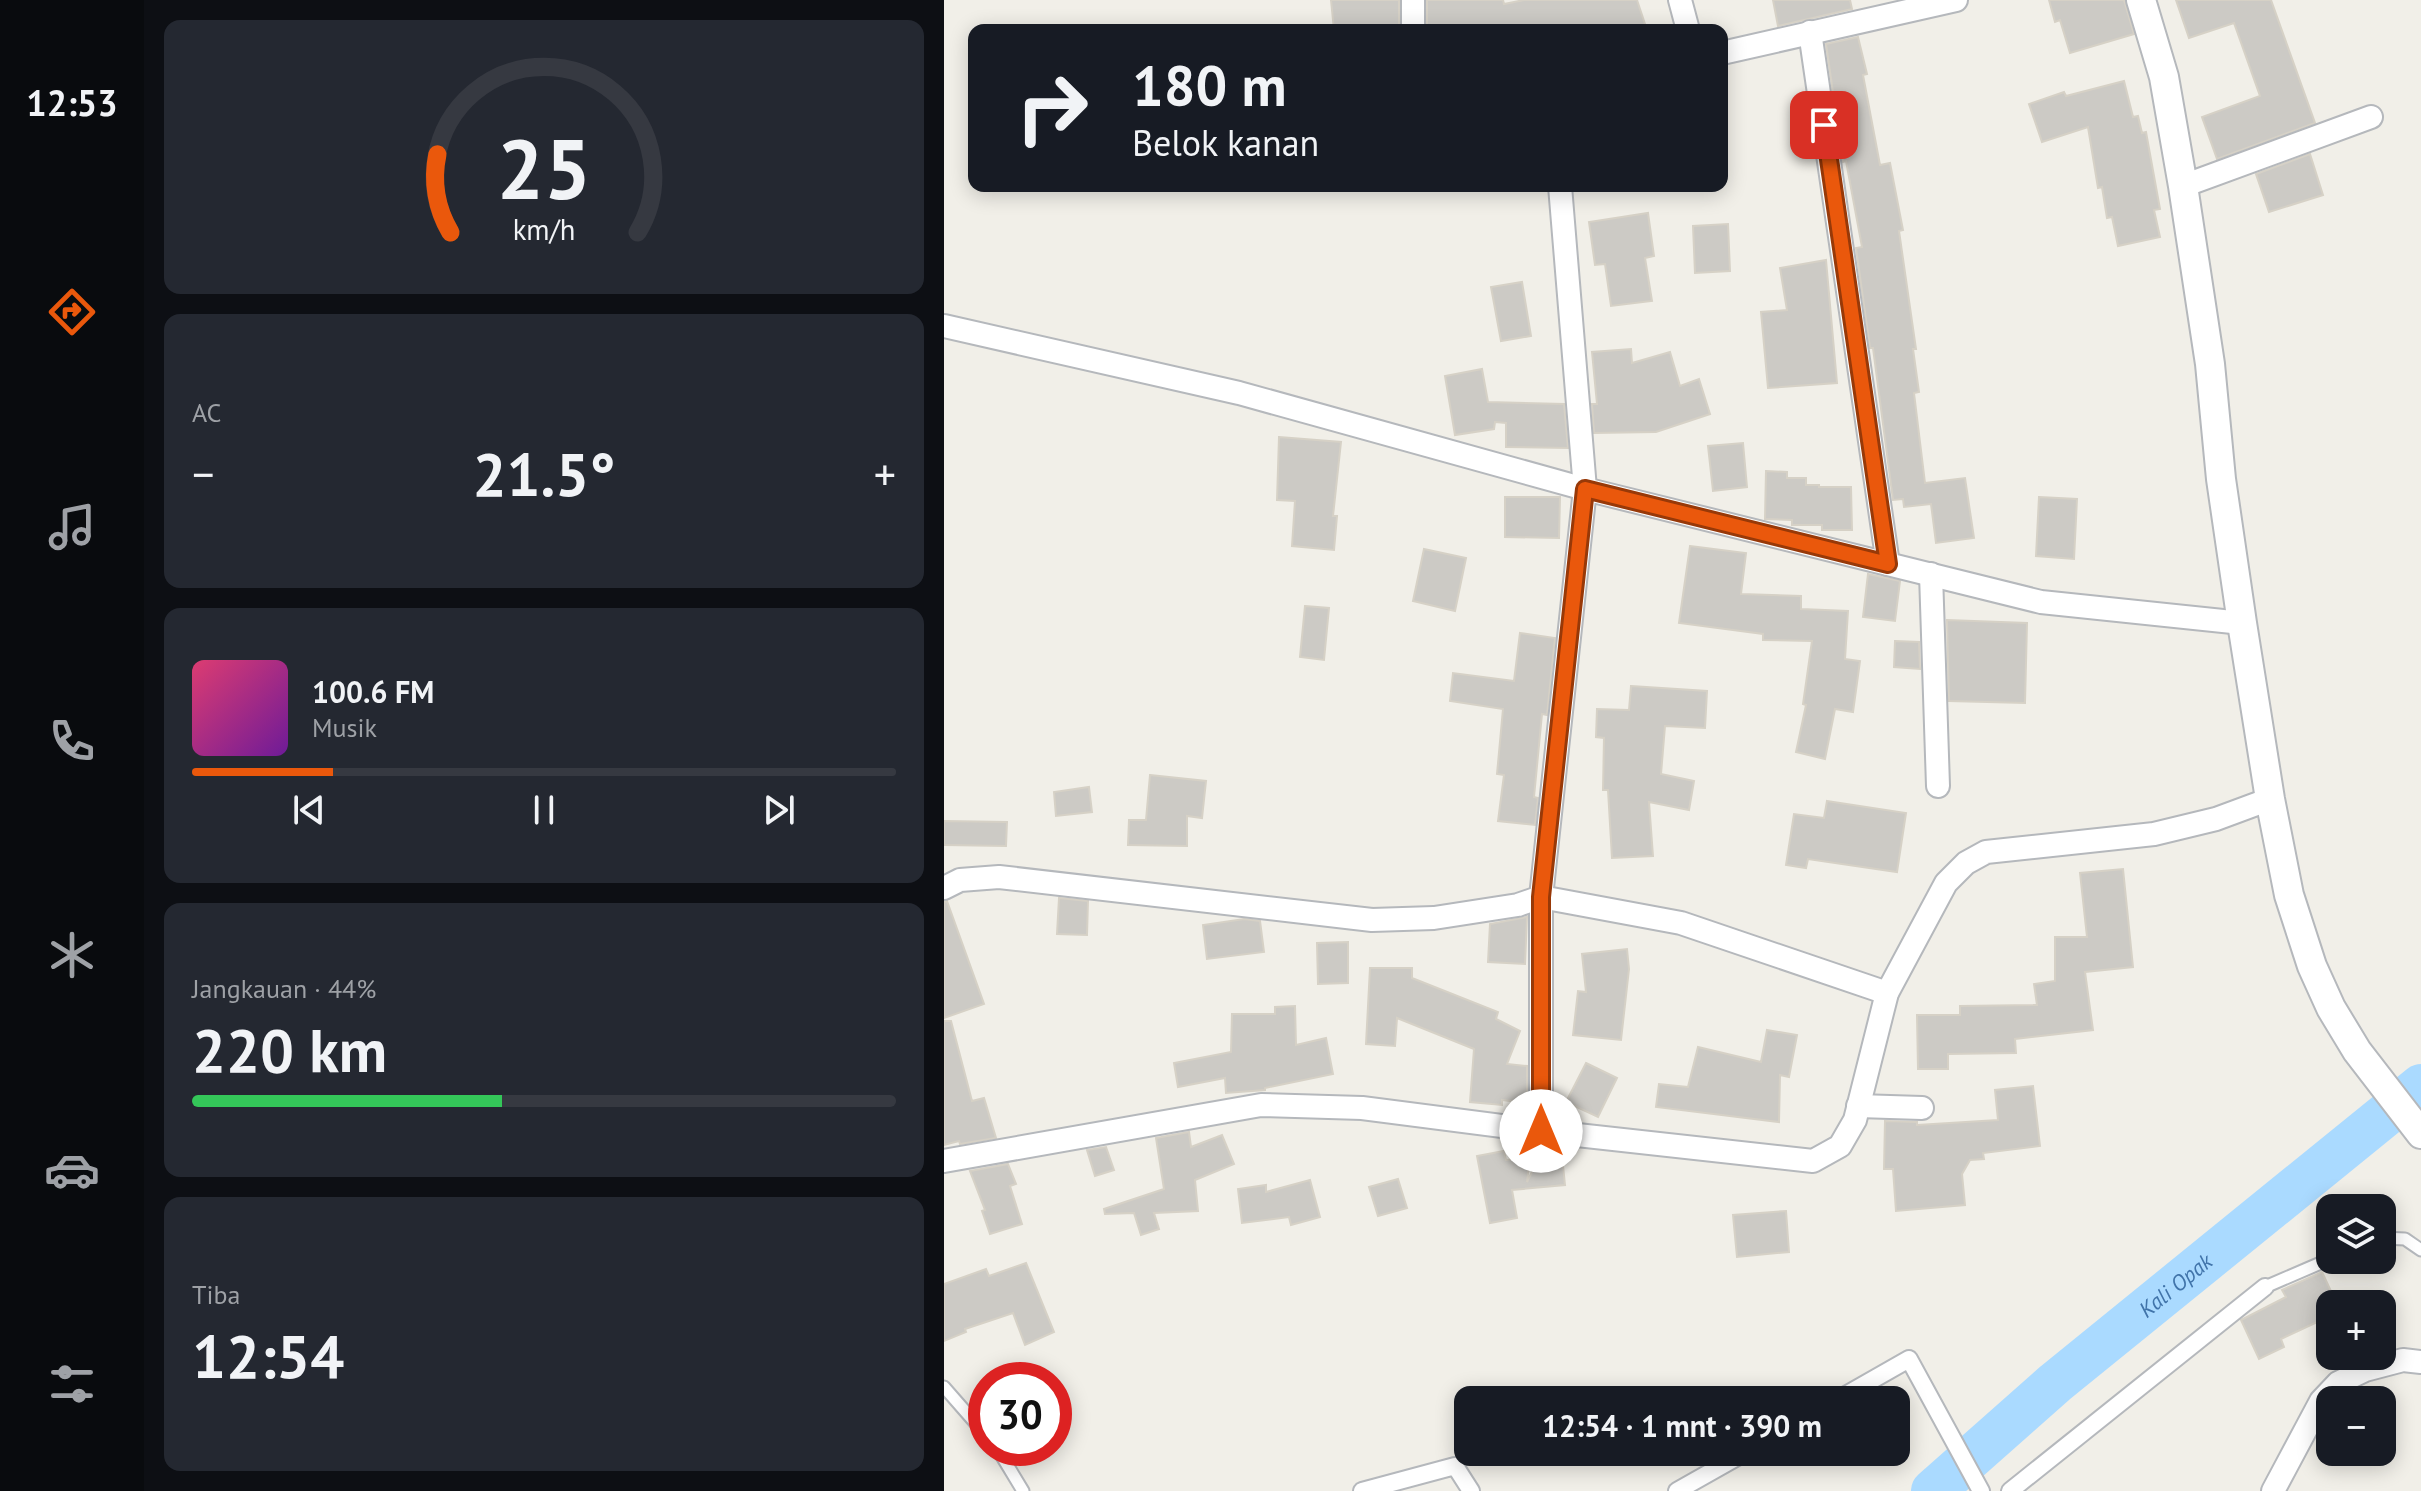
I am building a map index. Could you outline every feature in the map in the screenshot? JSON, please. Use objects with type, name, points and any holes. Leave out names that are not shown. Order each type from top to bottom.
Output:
[{"type":"street","points":[[1413,0],[1413,24]]},
{"type":"street","points":[[1680,0],[1686,24]]},
{"type":"street","points":[[1728,52],[1956,0]]},
{"type":"street","points":[[2141,0],[2164,77],[2183,186],[2210,364],[2221,479],[2242,623],[2289,895],[2312,966],[2331,1008],[2357,1051],[2421,1134]]},
{"type":"street","points":[[1810,32],[1888,564]]},
{"type":"street","points":[[2183,186],[2371,117]]},
{"type":"street","points":[[1541,1131],[1541,897],[1585,489],[1560,192]]},
{"type":"street","points":[[944,326],[1239,393],[1585,489],[2041,602],[2242,623]]},
{"type":"street","points":[[1931,574],[1938,786]]},
{"type":"street","points":[[944,1161],[1261,1105],[1362,1108],[1813,1161],[1840,1146],[1855,1120],[1887,993],[1946,883],[1966,863],[1986,852],[2154,834],[2216,819],[2270,799]]},
{"type":"street","points":[[944,888],[960,880],[999,877],[1372,920],[1434,918],[1518,905],[1541,897],[1681,923],[1887,993]]},
{"type":"street","points":[[1858,1106],[1922,1108]]},
{"type":"street","points":[[2010,1491],[2265,1287]]},
{"type":"street","points":[[1862,1386],[1909,1359],[1981,1491]]},
{"type":"street","points":[[2273,1491],[2321,1401],[2338,1383],[2365,1370],[2403,1360],[2421,1362]]},
{"type":"street","points":[[1362,1491],[1455,1466],[1471,1491]]},
{"type":"street","points":[[1677,1491],[1721,1466]]},
{"type":"lane","points":[[2396,1239],[2405,1239],[2421,1250]]},
{"type":"lane","points":[[2265,1287],[2316,1265]]},
{"type":"lane","points":[[944,1387],[968,1414]]},
{"type":"lane","points":[[1008,1466],[1023,1491]]},
{"type":"building","points":[[1331,0],[1399,0],[1399,24],[1333,24]]},
{"type":"building","points":[[1427,0],[1503,0],[1504,4],[1524,0],[1637,0],[1645,24],[1427,24]]},
{"type":"building","points":[[1773,0],[1850,0],[1852,9],[1778,26]]},
{"type":"building","points":[[2049,0],[2124,0],[2134,34],[2070,53],[2060,20],[2055,22]]},
{"type":"building","points":[[2176,0],[2271,0],[2315,123],[2217,159],[2202,117],[2260,96],[2234,23],[2189,38]]},
{"type":"building","points":[[1858,37],[1867,74],[1863,75],[1880,165],[1890,163],[1903,230],[1899,231],[1916,349],[1913,349],[1919,392],[1914,393],[1925,483],[1965,478],[1974,538],[1936,543],[1931,504],[1904,507],[1903,499],[1893,500],[1856,248],[1862,247],[1846,161],[1843,162],[1826,44]]},
{"type":"building","points":[[2124,81],[2133,117],[2138,116],[2142,133],[2146,132],[2160,209],[2154,210],[2160,237],[2118,246],[2112,217],[2107,218],[2102,187],[2098,188],[2088,127],[2042,142],[2029,104],[2064,92],[2066,96]]},
{"type":"building","points":[[2310,154],[2323,195],[2269,212],[2256,174]]},
{"type":"building","points":[[1648,213],[1654,256],[1645,258],[1652,301],[1611,306],[1605,264],[1595,265],[1589,222]]},
{"type":"building","points":[[1728,224],[1730,271],[1695,273],[1693,226]]},
{"type":"building","points":[[1826,260],[1837,383],[1768,388],[1761,312],[1787,310],[1780,268]]},
{"type":"building","points":[[1522,282],[1531,336],[1501,341],[1491,287]]},
{"type":"building","points":[[1631,349],[1632,363],[1670,352],[1680,386],[1699,379],[1710,414],[1656,432],[1594,433],[1592,404],[1597,404],[1592,352]]},
{"type":"building","points":[[1482,369],[1488,402],[1564,404],[1568,448],[1506,447],[1506,423],[1495,422],[1494,429],[1455,435],[1445,376]]},
{"type":"building","points":[[1279,437],[1341,442],[1333,516],[1337,516],[1334,550],[1292,546],[1295,501],[1277,500]]},
{"type":"building","points":[[1743,443],[1747,487],[1713,491],[1708,446]]},
{"type":"building","points":[[1766,471],[1787,472],[1787,478],[1806,478],[1806,485],[1851,487],[1852,530],[1822,530],[1822,525],[1792,525],[1792,520],[1765,519]]},
{"type":"building","points":[[1505,497],[1560,497],[1559,538],[1505,537]]},
{"type":"building","points":[[2039,497],[2077,499],[2074,559],[2036,556]]},
{"type":"building","points":[[1690,546],[1746,553],[1741,594],[1801,596],[1801,609],[1848,611],[1845,659],[1860,661],[1853,712],[1835,709],[1825,759],[1796,752],[1806,705],[1803,704],[1812,641],[1763,640],[1763,634],[1679,623]]},
{"type":"building","points":[[1424,549],[1466,558],[1455,611],[1413,601]]},
{"type":"building","points":[[1868,574],[1900,581],[1895,621],[1863,617]]},
{"type":"building","points":[[1305,606],[1329,608],[1324,660],[1300,657]]},
{"type":"building","points":[[1947,620],[2027,623],[2025,703],[1949,701]]},
{"type":"building","points":[[1520,633],[1555,638],[1547,715],[1542,714],[1534,797],[1538,798],[1535,825],[1498,821],[1504,775],[1497,774],[1503,709],[1450,701],[1453,673],[1514,681]]},
{"type":"building","points":[[1895,641],[1919,642],[1920,669],[1894,667]]},
{"type":"building","points":[[1631,686],[1707,691],[1705,728],[1665,726],[1661,774],[1694,781],[1689,810],[1649,802],[1653,856],[1612,858],[1608,790],[1603,790],[1604,738],[1596,737],[1597,709],[1629,710]]},
{"type":"building","points":[[1150,775],[1206,781],[1202,818],[1187,816],[1187,846],[1128,845],[1129,820],[1146,820]]},
{"type":"building","points":[[1089,787],[1092,812],[1056,816],[1054,792]]},
{"type":"building","points":[[1827,801],[1906,813],[1897,872],[1808,859],[1806,868],[1786,865],[1794,814],[1824,818]]},
{"type":"building","points":[[944,821],[1007,822],[1006,846],[944,845]]},
{"type":"building","points":[[2123,869],[2133,967],[2085,972],[2093,1030],[2015,1039],[2016,1053],[1948,1054],[1948,1069],[1918,1069],[1917,1015],[1960,1015],[1960,1006],[2037,1005],[2034,984],[2055,981],[2055,937],[2087,937],[2080,873]]},
{"type":"building","points":[[1059,898],[1088,901],[1087,935],[1057,934]]},
{"type":"building","points":[[947,901],[984,1004],[944,1018],[944,902]]},
{"type":"building","points":[[1527,917],[1525,964],[1488,962],[1490,924]]},
{"type":"building","points":[[1244,919],[1260,921],[1264,952],[1207,959],[1203,925]]},
{"type":"building","points":[[1348,942],[1348,983],[1318,984],[1317,943]]},
{"type":"building","points":[[1627,949],[1629,969],[1621,1040],[1573,1035],[1578,991],[1586,992],[1582,954]]},
{"type":"building","points":[[1370,968],[1412,968],[1412,978],[1498,1012],[1496,1019],[1520,1031],[1507,1064],[1527,1066],[1527,1103],[1502,1100],[1502,1105],[1470,1102],[1474,1049],[1397,1018],[1395,1046],[1366,1044]]},
{"type":"building","points":[[1295,1006],[1296,1045],[1326,1038],[1333,1074],[1265,1090],[1226,1093],[1225,1078],[1178,1087],[1174,1063],[1231,1052],[1232,1014],[1275,1014],[1275,1007]]},
{"type":"building","points":[[944,1021],[951,1021],[972,1101],[984,1098],[996,1138],[944,1145]]},
{"type":"building","points":[[1767,1030],[1797,1035],[1789,1077],[1780,1075],[1779,1122],[1656,1107],[1659,1084],[1688,1087],[1698,1047],[1761,1062]]},
{"type":"building","points":[[1586,1063],[1617,1078],[1598,1117],[1566,1102]]},
{"type":"building","points":[[2033,1086],[2040,1146],[1983,1153],[1984,1159],[1970,1160],[1962,1174],[1965,1205],[1896,1211],[1893,1169],[1884,1169],[1885,1121],[1917,1122],[1917,1125],[1998,1120],[1995,1090]]},
{"type":"building","points":[[1189,1132],[1191,1147],[1222,1135],[1234,1164],[1195,1180],[1198,1211],[1154,1213],[1159,1229],[1141,1235],[1134,1213],[1105,1214],[1104,1209],[1164,1189],[1156,1138]]},
{"type":"building","points":[[1106,1147],[1114,1170],[1095,1176],[1087,1150]]},
{"type":"building","points":[[1504,1151],[1506,1160],[1530,1158],[1527,1182],[1539,1157],[1562,1156],[1565,1185],[1512,1190],[1517,1218],[1490,1223],[1477,1156]]},
{"type":"building","points":[[1008,1164],[1016,1184],[1010,1186],[1022,1224],[990,1234],[982,1211],[985,1210],[970,1171]]},
{"type":"building","points":[[1398,1179],[1407,1208],[1378,1216],[1369,1187]]},
{"type":"building","points":[[1310,1180],[1320,1217],[1291,1225],[1289,1217],[1242,1223],[1238,1189],[1266,1185],[1266,1192]]},
{"type":"building","points":[[1786,1211],[1789,1252],[1737,1257],[1733,1215]]},
{"type":"building","points":[[1026,1263],[1054,1332],[1025,1345],[1013,1313],[965,1329],[966,1332],[944,1341],[944,1284],[986,1269],[989,1276]]},
{"type":"building","points":[[2323,1274],[2330,1290],[2316,1290],[2316,1323],[2281,1339],[2284,1347],[2259,1359],[2241,1320],[2286,1297],[2282,1290]]},
{"type":"waterway","name":"Kali Opak","points":[[1933,1491],[2055,1383],[2421,1086]]},
{"type":"route","points":[[1541,1131],[1541,897],[1585,489],[1888,564],[1824,125]]}]
